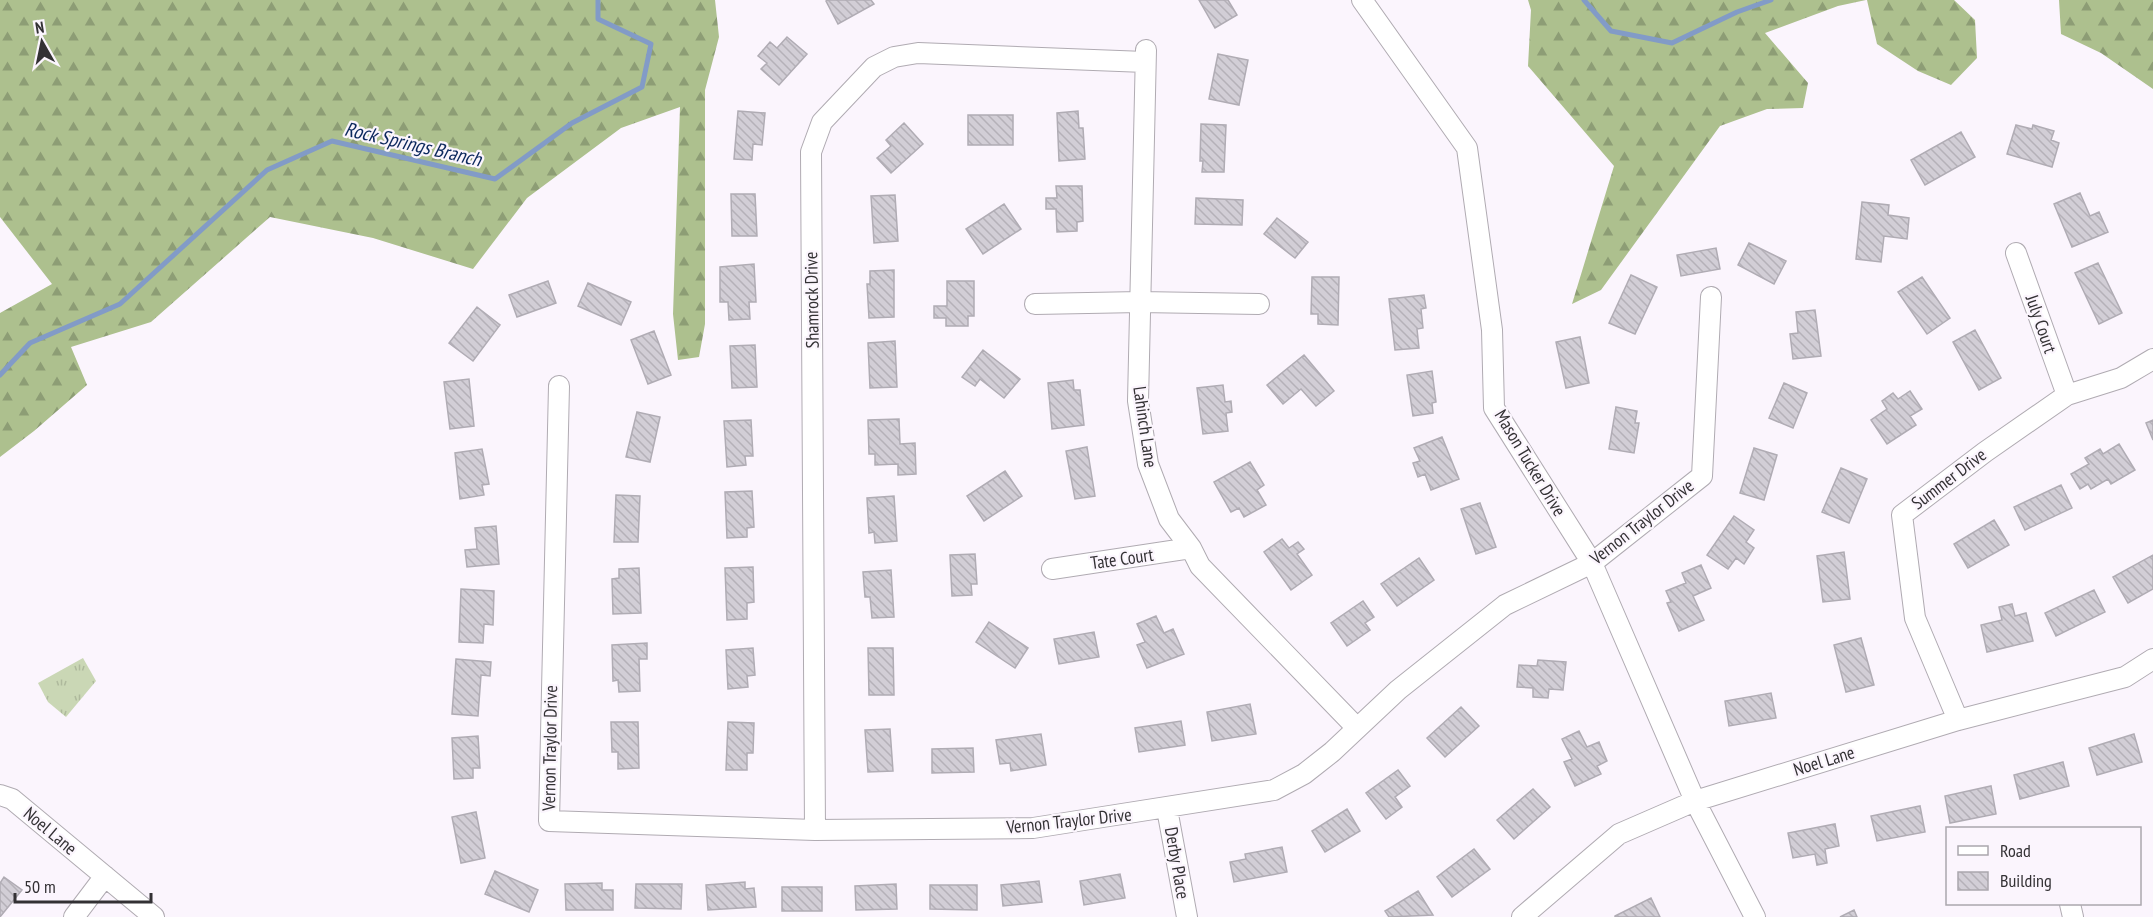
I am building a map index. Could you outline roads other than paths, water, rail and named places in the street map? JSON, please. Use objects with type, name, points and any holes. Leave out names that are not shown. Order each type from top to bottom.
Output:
[{"type":"street","name":"Mason Tucker Drive","points":[[1362,0],[1467,148],[1491,330],[1494,408],[1592,563],[1695,801],[1755,917]]},
{"type":"street","name":"Shamrock Drive","points":[[815,830],[811,152],[822,122],[874,67],[894,57],[918,53],[1146,56]]},
{"type":"street","name":"Lahinch Lane","points":[[1146,56],[1138,401],[1148,464],[1168,519],[1191,548],[1200,566],[1357,728]]},
{"type":"street","name":"July Court","points":[[2016,253],[2067,395]]},
{"type":"street","name":"Vernon Traylor Drive","points":[[559,386],[549,821],[815,830],[1033,828],[1274,790],[1304,774],[1398,690],[1505,605],[1592,563],[1702,476],[1712,297]]},
{"type":"street","points":[[1035,304],[1140,302],[1259,304]]},
{"type":"street","name":"Summer Drive","points":[[1958,720],[1914,618],[1902,515],[1985,452],[2067,395],[2121,378],[2153,360]]},
{"type":"street","name":"Tate Court","points":[[1052,569],[1191,548]]},
{"type":"street","name":"Noel Lane","points":[[1522,917],[1619,834],[1695,801],[1958,720],[2125,677],[2153,659]]},
{"type":"street","name":"Noel Lane","points":[[0,795],[12,799],[154,917]]},
{"type":"street","name":"Derby Place","points":[[1167,808],[1187,917]]},
{"type":"street","points":[[74,917],[105,876]]},
{"type":"waterway","name":"Rock Springs Branch","points":[[0,375],[30,343],[120,304],[267,170],[332,141],[495,179],[572,123],[642,87],[651,44],[598,19],[598,0]]},
{"type":"waterway","points":[[1584,0],[1611,31],[1672,43],[1737,12],[1771,0]]}]
